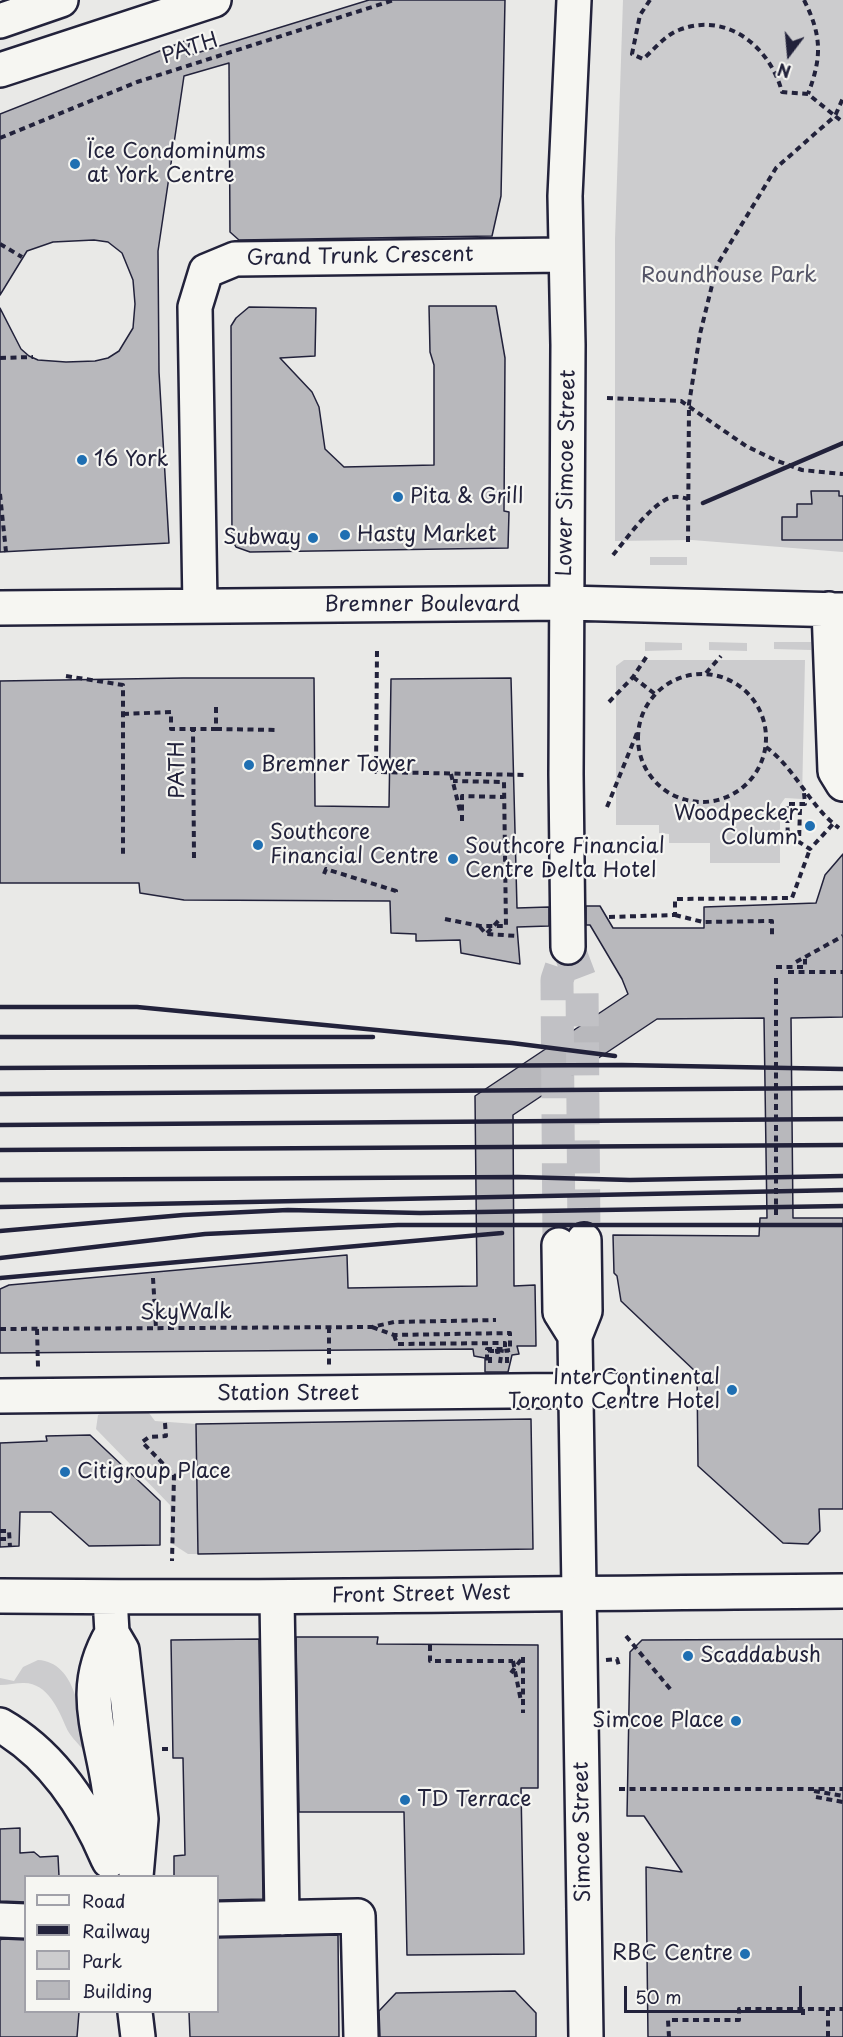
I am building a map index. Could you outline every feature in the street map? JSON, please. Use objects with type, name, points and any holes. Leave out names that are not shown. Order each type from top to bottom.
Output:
[{"type":"main road","points":[[0,7],[20,0]]},
{"type":"main road","points":[[0,21],[61,0]]},
{"type":"main road","points":[[0,70],[214,0]]},
{"type":"main road","name":"Lower Simcoe Street","points":[[568,947],[566,603],[568,345],[564,255],[574,0]]},
{"type":"main road","name":"Grand Trunk Crescent","points":[[200,606],[195,307],[206,271],[235,259],[564,255]]},
{"type":"main road","name":"Bremner Boulevard","points":[[0,608],[566,603],[836,609]]},
{"type":"main road","points":[[836,609],[836,771],[843,784]]},
{"type":"main road","points":[[572,1242],[560,1312],[575,1335],[579,1592]]},
{"type":"main road","name":"Station Street","points":[[0,1396],[611,1390]]},
{"type":"main road","name":"Front Street West","points":[[0,1596],[277,1598],[579,1592],[843,1591]]},
{"type":"main road","name":"Simcoe Street","points":[[579,1592],[586,2037]]},
{"type":"main road","points":[[110,1598],[112,1633],[122,1650],[141,1819],[120,1871]]},
{"type":"main road","points":[[277,1598],[282,1918]]},
{"type":"main road","points":[[0,1725],[19,1736],[54,1770],[87,1816],[120,1871]]},
{"type":"main road","points":[[219,1919],[358,1916],[362,2037]]},
{"type":"main road","points":[[0,1920],[24,1921]]},
{"type":"main road","points":[[135,2013],[138,2037]]},
{"type":"path","name":"PATH","points":[[0,138],[137,82],[394,0]]},
{"type":"path","points":[[650,0],[640,15],[632,54],[643,59],[663,39],[680,30],[702,25],[723,27],[758,46],[778,75],[782,92],[808,94],[843,122]]},
{"type":"path","points":[[804,0],[812,17],[819,43],[818,69],[808,94]]},
{"type":"path","points":[[688,542],[689,404],[713,279],[726,247],[776,168],[835,116],[843,98]]},
{"type":"path","points":[[0,244],[22,256]]},
{"type":"path","points":[[0,358],[33,357]]},
{"type":"path","points":[[608,398],[675,399],[689,404],[746,446],[775,460],[802,470],[843,474]]},
{"type":"path","points":[[0,494],[6,552]]},
{"type":"path","points":[[613,555],[636,527],[666,499],[674,497],[688,499]]},
{"type":"path","points":[[377,651],[376,772],[528,775]]},
{"type":"path","points":[[609,702],[633,677],[647,656]]},
{"type":"path","points":[[706,674],[721,656]]},
{"type":"path","points":[[607,807],[646,706],[655,694],[673,680],[706,674],[721,676],[747,692],[763,717],[766,747],[755,775],[733,795],[704,803],[689,801],[661,789],[651,778],[638,750],[637,733]]},
{"type":"path","points":[[66,676],[123,685],[123,858]]},
{"type":"path","points":[[633,677],[655,694]]},
{"type":"path","name":"PATH","points":[[194,858],[193,729],[216,729],[216,706]]},
{"type":"path","points":[[123,714],[171,712],[171,729],[193,729]]},
{"type":"path","points":[[216,729],[277,730]]},
{"type":"path","points":[[766,747],[778,756],[804,792],[839,828]]},
{"type":"path","points":[[451,774],[462,821],[462,796],[504,797]]},
{"type":"path","points":[[445,919],[480,926],[506,926],[504,782],[453,781]]},
{"type":"path","points":[[788,844],[788,804],[805,804],[804,792]]},
{"type":"path","points":[[800,810],[799,842],[810,849]]},
{"type":"path","points":[[675,915],[675,899],[792,898],[810,849],[833,824]]},
{"type":"path","points":[[324,873],[326,869],[396,891],[395,895]]},
{"type":"path","points":[[609,917],[675,915],[703,922],[772,921],[772,935]]},
{"type":"path","points":[[486,934],[501,918]]},
{"type":"path","points":[[480,926],[486,934],[518,936]]},
{"type":"path","points":[[796,962],[843,936]]},
{"type":"path","points":[[776,967],[805,967],[805,959]]},
{"type":"path","points":[[788,972],[843,972]]},
{"type":"path","points":[[776,978],[776,1218]]},
{"type":"path","points":[[153,1278],[156,1328]]},
{"type":"path","points":[[372,1327],[394,1322],[496,1320]]},
{"type":"path","points":[[329,1327],[329,1372]]},
{"type":"path","points":[[372,1327],[394,1335],[510,1333],[501,1350]]},
{"type":"path","name":"SkyWalk","points":[[0,1329],[372,1327]]},
{"type":"path","points":[[37,1329],[38,1377]]},
{"type":"path","points":[[394,1335],[397,1344],[505,1343],[501,1350]]},
{"type":"path","points":[[487,1349],[505,1350],[505,1373]]},
{"type":"path","points":[[156,1423],[165,1423],[166,1436],[149,1437],[142,1442],[174,1475],[172,1561]]},
{"type":"path","points":[[0,1531],[9,1531],[10,1546]]},
{"type":"path","points":[[0,1539],[9,1539]]},
{"type":"path","points":[[626,1636],[671,1690]]},
{"type":"path","points":[[430,1645],[430,1660],[513,1661]]},
{"type":"path","points":[[513,1661],[511,1672],[517,1665],[523,1657],[523,1713],[515,1671],[513,1661]]},
{"type":"path","points":[[617,1659],[619,1666]]},
{"type":"path","points":[[162,1749],[172,1749]]},
{"type":"path","points":[[619,1789],[714,1791],[843,1789]]},
{"type":"path","points":[[801,1789],[843,1796]]},
{"type":"path","points":[[816,1797],[843,1802]]},
{"type":"path","points":[[669,2037],[668,2020],[739,2020],[739,2009],[843,2009]]},
{"type":"path","points":[[803,2009],[803,2015]]},
{"type":"path","points":[[828,2009],[828,2037]]},
{"type":"green space","name":"Roundhouse Park","points":[[623,0],[843,0],[843,552],[692,540],[615,541],[615,239]]},
{"type":"green space","points":[[650,557],[687,557],[687,565],[650,565]]},
{"type":"green space","points":[[645,642],[682,643],[682,650],[645,651]]},
{"type":"green space","points":[[709,642],[747,643],[747,651],[709,650]]},
{"type":"green space","points":[[774,642],[811,642],[811,650],[774,649]]},
{"type":"green space","points":[[624,660],[805,660],[802,799],[785,798],[780,805],[780,863],[710,863],[710,843],[669,843],[669,834],[659,833],[659,825],[616,825],[616,666]]},
{"type":"green space","points":[[118,1406],[146,1409],[155,1421],[196,1424],[198,1554],[188,1554],[171,1543],[170,1505],[96,1429],[98,1415]]},
{"type":"green space","points":[[38,1660],[51,1663],[61,1670],[69,1681],[79,1708],[85,1748],[83,1750],[69,1733],[56,1705],[39,1687],[20,1683],[0,1685],[0,1678],[14,1681],[23,1667]]},
{"type":"building","points":[[369,0],[505,0],[501,196],[492,236],[239,240],[230,232],[229,63],[184,76],[158,251],[159,372],[169,543],[0,552],[0,308],[21,349],[29,356],[38,360],[66,362],[95,361],[108,358],[119,351],[133,328],[135,304],[133,280],[122,253],[108,242],[94,240],[53,242],[27,251],[0,295],[0,114],[190,39],[187,56]]},
{"type":"building","points":[[429,306],[496,306],[505,358],[504,511],[509,512],[508,548],[250,552],[236,547],[232,540],[231,326],[236,318],[249,307],[316,308],[315,356],[280,358],[312,392],[319,407],[325,449],[344,467],[434,465],[434,365],[430,352]]},
{"type":"building","points":[[811,491],[839,491],[839,496],[843,496],[843,540],[782,540],[782,517],[797,517],[797,504],[812,504]]},
{"type":"building","name":"Southcore Financial Centre","points":[[314,678],[315,806],[389,807],[391,679],[511,678],[517,908],[549,907],[549,926],[517,927],[520,964],[461,953],[460,940],[416,941],[416,934],[391,933],[390,901],[184,900],[140,893],[139,883],[0,883],[0,681]]},
{"type":"building","points":[[843,854],[843,1017],[791,1018],[793,1218],[843,1218],[843,1509],[819,1509],[820,1531],[808,1544],[783,1543],[698,1466],[697,1373],[621,1301],[617,1276],[614,1273],[613,1235],[759,1236],[760,1218],[767,1218],[764,1018],[657,1019],[513,1115],[514,1286],[535,1285],[536,1346],[517,1346],[519,1354],[512,1355],[508,1372],[485,1372],[485,1358],[474,1356],[473,1349],[0,1353],[0,1289],[9,1285],[347,1255],[348,1288],[477,1286],[475,1096],[628,994],[622,979],[590,925],[586,925],[586,906],[600,906],[613,928],[704,928],[704,907],[816,903],[825,875]]},
{"type":"building","points":[[531,1419],[533,1549],[198,1554],[196,1424]]},
{"type":"building","name":"Citigroup Place","points":[[90,1435],[160,1501],[160,1545],[89,1546],[51,1512],[20,1512],[19,1546],[0,1547],[0,1443],[47,1441],[46,1436]]},
{"type":"building","name":"TD Terrace","points":[[296,1637],[378,1637],[377,1644],[538,1645],[538,1788],[521,1788],[524,1954],[407,1955],[404,1812],[299,1812]]},
{"type":"building","points":[[259,1639],[263,1899],[219,1900],[219,1875],[174,1875],[174,1856],[185,1855],[183,1758],[173,1758],[171,1640]]},
{"type":"building","points":[[843,1639],[843,2037],[648,2037],[646,1867],[682,1872],[644,1816],[627,1816],[630,1652],[642,1640]]},
{"type":"building","points":[[20,1828],[20,1853],[34,1852],[40,1857],[58,1856],[59,1875],[24,1875],[24,1902],[0,1901],[0,1829]]},
{"type":"building","points":[[338,1935],[339,2037],[190,2037],[189,2013],[219,2013],[219,1938]]},
{"type":"building","points":[[0,1940],[24,1940],[24,2013],[79,2013],[77,2037],[0,2037]]},
{"type":"building","points":[[515,1991],[536,2013],[536,2037],[380,2037],[379,2011],[396,1993]]},
{"type":"tunnel","points":[[568,947],[582,984],[584,1240]]},
{"type":"tunnel","points":[[559,1245],[557,980],[568,947]]},
{"type":"railway","points":[[703,503],[843,443]]},
{"type":"railway","points":[[0,1007],[137,1007],[512,1043],[615,1056]]},
{"type":"railway","points":[[0,1037],[373,1037]]},
{"type":"railway","points":[[0,1068],[622,1065],[843,1069]]},
{"type":"railway","points":[[0,1094],[843,1088]]},
{"type":"railway","points":[[0,1125],[843,1119]]},
{"type":"railway","points":[[0,1150],[843,1145]]},
{"type":"railway","points":[[0,1180],[518,1177],[630,1180],[843,1176]]},
{"type":"railway","points":[[0,1207],[843,1190]]},
{"type":"railway","points":[[0,1231],[183,1215],[288,1210],[420,1213],[843,1206]]},
{"type":"railway","points":[[0,1258],[205,1234],[398,1225],[843,1225]]},
{"type":"railway","points":[[0,1278],[502,1233]]},
{"type":"place","name":"Ïce Condominums at York Centre","points":[[75,164]]},
{"type":"place","name":"16 York","points":[[82,460]]},
{"type":"place","name":"Pita & Grill","points":[[398,497]]},
{"type":"place","name":"Hasty Market","points":[[345,535]]},
{"type":"place","name":"Subway","points":[[313,538]]},
{"type":"place","name":"Bremner Tower","points":[[249,765]]},
{"type":"place","name":"Woodpecker Column","points":[[810,826]]},
{"type":"place","name":"Southcore Financial Centre","points":[[258,845]]},
{"type":"place","name":"Southcore Financial Centre Delta Hotel","points":[[453,859]]},
{"type":"place","name":"InterContinental Toronto Centre Hotel","points":[[732,1390]]},
{"type":"place","name":"Citigroup Place","points":[[65,1472]]},
{"type":"place","name":"Scaddabush","points":[[688,1656]]},
{"type":"place","name":"Simcoe Place","points":[[736,1721]]},
{"type":"place","name":"TD Terrace","points":[[405,1800]]},
{"type":"place","name":"RBC Centre","points":[[745,1954]]}]
